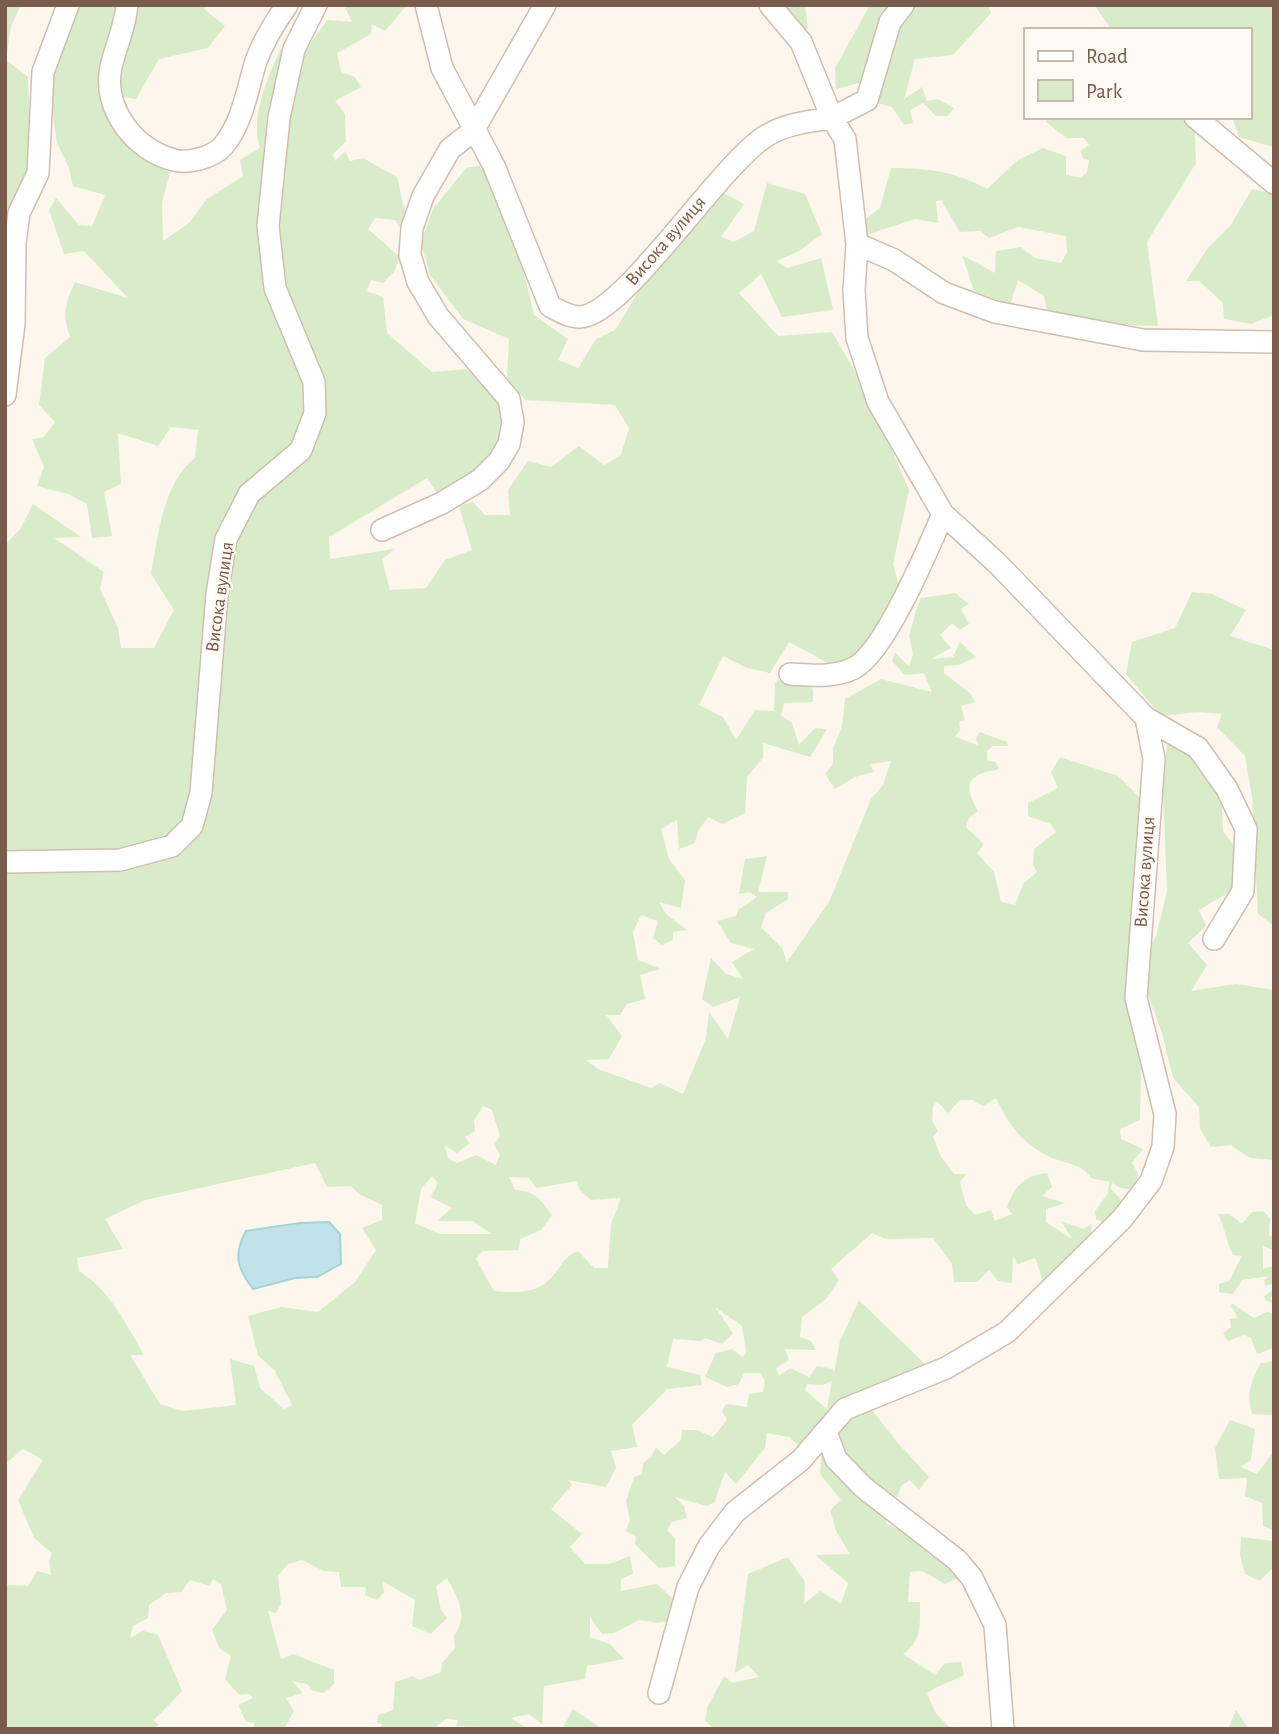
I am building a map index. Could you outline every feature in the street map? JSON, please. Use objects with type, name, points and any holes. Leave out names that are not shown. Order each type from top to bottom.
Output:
[{"type":"street","points":[[5,394],[14,324],[15,243],[19,213],[38,173],[43,72],[68,5]]},
{"type":"street","points":[[127,5],[125,28],[111,68],[111,95],[121,120],[135,139],[157,155],[177,161],[198,160],[222,147],[242,113],[257,58],[287,5]]},
{"type":"street","name":"Висока вулиця","points":[[5,862],[120,860],[172,846],[192,826],[201,793],[217,594],[226,539],[249,494],[301,450],[315,413],[314,382],[275,288],[268,226],[282,106],[294,49],[316,5]]},
{"type":"street","name":"Висока вулиця","points":[[426,5],[442,68],[473,131],[494,166],[550,306],[567,315],[580,317],[591,314],[620,294],[733,164],[766,136],[797,123],[832,118]]},
{"type":"street","points":[[382,530],[442,503],[480,480],[499,460],[509,444],[513,422],[509,398],[438,316],[418,282],[410,255],[412,228],[424,196],[450,149],[473,131],[545,5]]},
{"type":"street","points":[[770,5],[801,42],[832,118],[845,139],[857,244],[854,290],[857,338],[878,402],[943,514],[1006,572],[1146,718],[1198,748],[1227,789],[1246,829],[1243,891],[1214,939]]},
{"type":"street","points":[[832,118],[867,100],[890,22],[903,5]]},
{"type":"street","points":[[1197,119],[1265,179],[1274,183]]},
{"type":"street","points":[[857,244],[894,260],[944,293],[995,312],[1143,340],[1274,341]]},
{"type":"street","points":[[790,674],[830,675],[855,668],[874,653],[925,556],[943,514]]},
{"type":"street","name":"Висока вулиця","points":[[659,1692],[688,1587],[709,1546],[735,1512],[801,1460],[845,1409],[946,1368],[1007,1332],[1122,1219],[1151,1181],[1163,1147],[1166,1114],[1136,998],[1154,759],[1146,718]]},
{"type":"street","points":[[826,1432],[836,1459],[863,1487],[957,1560],[972,1578],[995,1625],[1003,1729]]},
{"type":"green space","points":[[5,5],[21,5],[11,26],[6,60],[28,77],[30,151],[23,188],[16,203],[5,214]]},
{"type":"green space","points":[[78,5],[206,5],[204,9],[225,26],[208,48],[159,59],[136,99],[106,95],[142,152],[170,173],[162,203],[163,241],[189,223],[207,199],[243,176],[240,160],[260,148],[257,133],[262,97],[276,59],[302,11],[290,98],[305,51],[327,20],[352,22],[344,5],[407,5],[385,31],[372,24],[371,34],[337,53],[341,72],[355,77],[361,87],[335,101],[345,114],[346,142],[333,154],[335,161],[345,151],[350,161],[363,158],[397,177],[407,221],[399,227],[395,220],[375,218],[368,229],[400,257],[394,272],[383,283],[371,280],[367,291],[383,297],[387,333],[432,372],[467,369],[503,404],[508,433],[497,457],[441,499],[427,478],[329,537],[330,559],[394,549],[382,560],[390,590],[426,588],[445,560],[472,550],[459,506],[473,502],[485,515],[510,515],[508,490],[528,461],[551,467],[579,446],[604,465],[621,455],[629,428],[615,405],[525,400],[507,378],[509,339],[463,319],[430,275],[421,242],[433,209],[466,168],[484,165],[520,257],[534,315],[568,339],[558,360],[578,368],[596,339],[615,330],[638,292],[722,192],[744,204],[721,237],[734,242],[754,231],[767,183],[805,194],[822,234],[799,251],[776,261],[787,268],[821,258],[833,310],[782,317],[761,274],[739,293],[778,336],[832,332],[868,394],[909,490],[893,564],[901,592],[861,655],[834,666],[789,642],[770,673],[747,668],[723,656],[699,705],[723,717],[736,740],[755,710],[774,711],[775,683],[783,677],[808,681],[813,690],[813,702],[784,703],[781,715],[792,723],[799,745],[815,728],[827,729],[810,757],[763,743],[763,758],[747,777],[745,813],[722,824],[708,817],[698,831],[695,843],[679,849],[677,820],[661,829],[669,859],[685,880],[681,908],[659,902],[666,914],[687,930],[673,932],[673,940],[662,945],[653,938],[658,921],[641,915],[633,932],[638,960],[661,969],[640,975],[645,999],[627,1004],[620,1015],[606,1015],[622,1036],[609,1059],[586,1060],[598,1069],[651,1088],[660,1083],[683,1094],[706,1038],[709,1012],[728,1039],[740,997],[713,1007],[702,999],[711,958],[726,974],[743,979],[732,962],[754,949],[731,943],[717,921],[736,916],[738,910],[757,897],[750,892],[739,894],[745,859],[767,856],[758,892],[788,892],[788,899],[766,913],[761,927],[782,948],[787,962],[829,902],[871,799],[883,785],[891,761],[871,764],[873,772],[855,777],[835,789],[825,774],[833,764],[833,748],[842,726],[845,699],[881,679],[932,692],[924,673],[905,675],[892,661],[895,653],[909,666],[913,654],[909,635],[920,598],[955,593],[969,604],[961,609],[969,624],[960,630],[952,623],[940,635],[951,648],[931,659],[953,657],[960,642],[976,657],[959,665],[944,666],[944,673],[970,693],[975,702],[961,706],[965,720],[959,721],[960,730],[955,737],[978,745],[976,738],[980,732],[1007,742],[1008,746],[993,746],[987,751],[987,760],[996,762],[999,769],[981,774],[971,781],[970,793],[978,811],[969,818],[966,827],[984,844],[977,853],[994,872],[1001,902],[1015,905],[1023,884],[1037,872],[1033,865],[1034,849],[1056,832],[1051,824],[1028,816],[1028,803],[1058,788],[1051,772],[1060,757],[1118,776],[1146,804],[1140,1120],[1120,1129],[1121,1139],[1143,1149],[1132,1163],[1138,1173],[1137,1190],[1121,1188],[1112,1183],[1111,1189],[1125,1203],[1108,1224],[1096,1219],[1095,1211],[1108,1193],[1109,1182],[1091,1178],[1078,1167],[1048,1156],[1030,1145],[1005,1116],[996,1098],[983,1106],[973,1100],[960,1100],[948,1113],[937,1101],[933,1106],[932,1121],[938,1131],[933,1136],[940,1155],[954,1174],[966,1174],[960,1182],[966,1205],[975,1215],[991,1210],[995,1221],[1012,1214],[1007,1207],[1017,1187],[1032,1176],[1047,1173],[1052,1187],[1042,1196],[1065,1203],[1046,1209],[1046,1222],[1072,1239],[1061,1221],[1083,1229],[1092,1224],[1090,1243],[1044,1284],[1035,1258],[1018,1264],[1013,1256],[1012,1283],[998,1281],[989,1270],[977,1282],[954,1282],[952,1264],[933,1238],[886,1239],[872,1233],[831,1269],[839,1280],[826,1299],[802,1317],[800,1337],[811,1341],[816,1350],[785,1349],[789,1360],[776,1368],[779,1376],[790,1368],[809,1377],[817,1366],[833,1369],[834,1374],[840,1341],[859,1300],[929,1368],[862,1397],[929,1477],[919,1490],[910,1480],[902,1485],[886,1523],[957,1560],[960,1577],[945,1584],[922,1571],[910,1572],[908,1602],[920,1602],[920,1625],[917,1638],[903,1654],[935,1675],[945,1663],[961,1662],[964,1675],[927,1693],[935,1712],[951,1729],[715,1729],[705,1721],[707,1708],[724,1676],[732,1683],[759,1677],[748,1665],[735,1673],[748,1574],[788,1557],[805,1582],[804,1604],[820,1591],[841,1604],[848,1583],[815,1555],[850,1554],[836,1531],[830,1510],[841,1500],[820,1474],[823,1432],[800,1447],[789,1437],[767,1433],[765,1448],[736,1484],[725,1472],[714,1503],[706,1506],[675,1497],[684,1506],[687,1518],[672,1522],[667,1530],[675,1538],[675,1566],[659,1568],[635,1544],[636,1537],[626,1531],[630,1520],[626,1501],[634,1477],[642,1474],[643,1463],[651,1457],[656,1447],[664,1455],[681,1440],[682,1430],[697,1430],[713,1437],[727,1420],[722,1411],[726,1404],[747,1407],[749,1394],[763,1392],[765,1381],[760,1373],[744,1373],[739,1384],[727,1387],[705,1377],[716,1353],[732,1349],[743,1357],[746,1351],[742,1326],[715,1307],[733,1333],[722,1344],[705,1338],[701,1341],[673,1339],[667,1367],[700,1375],[702,1385],[667,1389],[632,1425],[637,1447],[611,1451],[616,1468],[606,1487],[568,1480],[572,1485],[551,1509],[582,1534],[570,1547],[585,1564],[609,1564],[630,1556],[633,1574],[621,1579],[621,1591],[657,1584],[674,1600],[679,1620],[657,1623],[639,1620],[614,1633],[602,1634],[590,1617],[590,1637],[610,1644],[624,1659],[587,1666],[585,1679],[544,1686],[542,1724],[529,1714],[511,1718],[528,1729],[456,1726],[458,1720],[446,1719],[433,1729],[380,1729],[382,1724],[377,1723],[378,1715],[393,1710],[395,1682],[413,1676],[419,1680],[441,1672],[442,1663],[455,1648],[454,1636],[461,1621],[461,1614],[455,1593],[447,1578],[436,1586],[441,1610],[447,1618],[431,1634],[412,1626],[415,1600],[382,1581],[384,1592],[377,1600],[365,1595],[366,1587],[341,1587],[339,1572],[324,1571],[302,1560],[288,1564],[278,1576],[281,1604],[276,1613],[268,1611],[281,1659],[293,1654],[334,1670],[334,1684],[324,1693],[313,1691],[307,1684],[292,1681],[303,1693],[286,1698],[294,1711],[284,1729],[254,1729],[254,1723],[246,1722],[238,1705],[253,1698],[250,1694],[239,1695],[225,1679],[231,1656],[219,1648],[212,1630],[227,1610],[221,1584],[213,1579],[210,1586],[190,1580],[181,1592],[166,1593],[149,1605],[148,1618],[133,1626],[130,1638],[143,1631],[158,1635],[182,1691],[154,1720],[159,1725],[150,1729],[5,1729],[5,1585],[28,1586],[37,1571],[51,1575],[49,1561],[52,1553],[34,1538],[18,1500],[43,1460],[23,1449],[5,1464],[5,545],[21,528],[33,504],[81,537],[54,538],[104,572],[100,589],[118,628],[121,648],[154,648],[174,610],[151,574],[160,527],[176,481],[184,468],[195,458],[198,430],[171,427],[158,446],[118,433],[121,484],[104,492],[112,536],[92,538],[87,504],[68,494],[37,486],[44,467],[32,439],[44,437],[55,422],[39,405],[45,358],[70,337],[66,309],[75,282],[128,298],[84,251],[64,254],[49,210],[56,198],[79,225],[92,226],[105,195],[73,186],[69,168],[57,143],[48,82]],"holes":[[[483,1106],[492,1110],[500,1136],[494,1145],[500,1155],[496,1165],[476,1155],[457,1163],[448,1159],[445,1146],[457,1153],[470,1143],[465,1137],[475,1131],[474,1120]],[[315,1163],[327,1187],[351,1186],[359,1194],[382,1205],[382,1220],[362,1228],[376,1250],[355,1282],[318,1312],[281,1307],[248,1316],[258,1355],[275,1371],[292,1405],[284,1409],[260,1388],[254,1366],[230,1359],[236,1405],[183,1411],[160,1404],[130,1355],[144,1355],[124,1320],[100,1288],[79,1271],[77,1258],[123,1249],[105,1219],[145,1200]],[[432,1176],[438,1183],[431,1197],[452,1208],[437,1221],[473,1221],[492,1234],[439,1234],[415,1223],[421,1189]],[[509,1177],[529,1178],[536,1188],[577,1181],[579,1189],[591,1200],[621,1198],[611,1224],[608,1268],[594,1268],[578,1251],[566,1259],[551,1278],[539,1287],[517,1292],[494,1291],[476,1259],[483,1251],[519,1250],[520,1239],[541,1230],[552,1215],[537,1197],[515,1190]],[[832,1381],[827,1409],[805,1390],[807,1384],[823,1385]]]},
{"type":"green space","points":[[778,5],[790,8],[789,5],[805,5],[808,28],[801,33]]},
{"type":"green space","points":[[870,5],[988,5],[991,13],[953,55],[915,59],[904,99],[922,87],[927,101],[938,99],[954,108],[948,116],[936,116],[923,103],[910,110],[913,123],[904,125],[892,107],[876,103],[863,82],[836,89],[835,68]]},
{"type":"green space","points":[[1094,5],[1274,5],[1274,147],[1239,137],[1233,119],[1251,119],[1251,28],[1111,28]]},
{"type":"green space","points":[[1194,119],[1196,163],[1147,242],[1158,326],[1126,325],[1047,312],[1044,296],[1018,280],[1011,302],[1027,311],[974,291],[962,255],[995,273],[996,251],[1021,247],[1035,258],[1061,263],[1067,252],[1066,236],[1018,227],[989,238],[980,231],[960,232],[941,200],[936,201],[938,223],[915,219],[869,234],[862,229],[865,219],[880,208],[891,168],[940,172],[964,178],[987,189],[1018,160],[1043,148],[1066,156],[1066,175],[1081,178],[1087,172],[1089,160],[1084,159],[1080,151],[1089,145],[1084,138],[1066,138],[1045,121]]},
{"type":"green space","points":[[1252,189],[1274,194],[1274,315],[1251,324],[1224,319],[1223,303],[1199,281],[1186,281],[1207,249],[1230,226]]},
{"type":"green space","points":[[1192,592],[1212,594],[1246,610],[1230,636],[1274,650],[1274,926],[1258,914],[1252,797],[1245,756],[1217,727],[1222,714],[1197,712],[1161,716],[1126,674],[1132,642],[1175,628]]},
{"type":"green space","points":[[1167,744],[1187,751],[1214,781],[1222,805],[1223,831],[1240,854],[1236,888],[1199,910],[1206,926],[1188,943],[1207,965],[1191,991],[1236,984],[1274,990],[1274,1160],[1250,1158],[1231,1145],[1211,1147],[1200,1129],[1199,1107],[1173,1078],[1162,1033],[1146,989],[1146,952],[1156,937],[1167,891],[1163,792]]},
{"type":"green space","points":[[1263,1211],[1270,1218],[1269,1235],[1274,1237],[1274,1250],[1263,1246],[1263,1269],[1274,1266],[1274,1294],[1269,1299],[1274,1301],[1274,1304],[1265,1300],[1264,1296],[1273,1290],[1272,1284],[1265,1286],[1264,1280],[1270,1276],[1242,1280],[1233,1294],[1219,1292],[1219,1284],[1229,1281],[1242,1256],[1233,1255],[1218,1214],[1229,1214],[1242,1224],[1252,1212]]},
{"type":"green space","points":[[1233,1304],[1254,1318],[1267,1312],[1274,1314],[1274,1352],[1271,1349],[1257,1354],[1251,1338],[1244,1335],[1228,1341],[1223,1333],[1231,1327],[1230,1319],[1238,1318],[1230,1305]]},
{"type":"green space","points":[[1274,1361],[1274,1415],[1252,1414],[1250,1388],[1261,1363]]},
{"type":"green space","points":[[1230,1420],[1255,1429],[1251,1460],[1241,1467],[1257,1474],[1274,1451],[1274,1531],[1263,1526],[1262,1503],[1245,1496],[1247,1478],[1219,1479],[1215,1448]]},
{"type":"green space","points":[[1241,1537],[1274,1541],[1274,1566],[1260,1581],[1245,1574],[1240,1555]]},
{"type":"green space","points":[[573,1709],[603,1729],[562,1729]]},
{"type":"green space","points":[[1236,1710],[1249,1729],[1228,1729]]},
{"type":"water","points":[[329,1222],[340,1234],[341,1264],[317,1277],[295,1278],[253,1289],[240,1268],[238,1254],[246,1231],[300,1223]]}]
